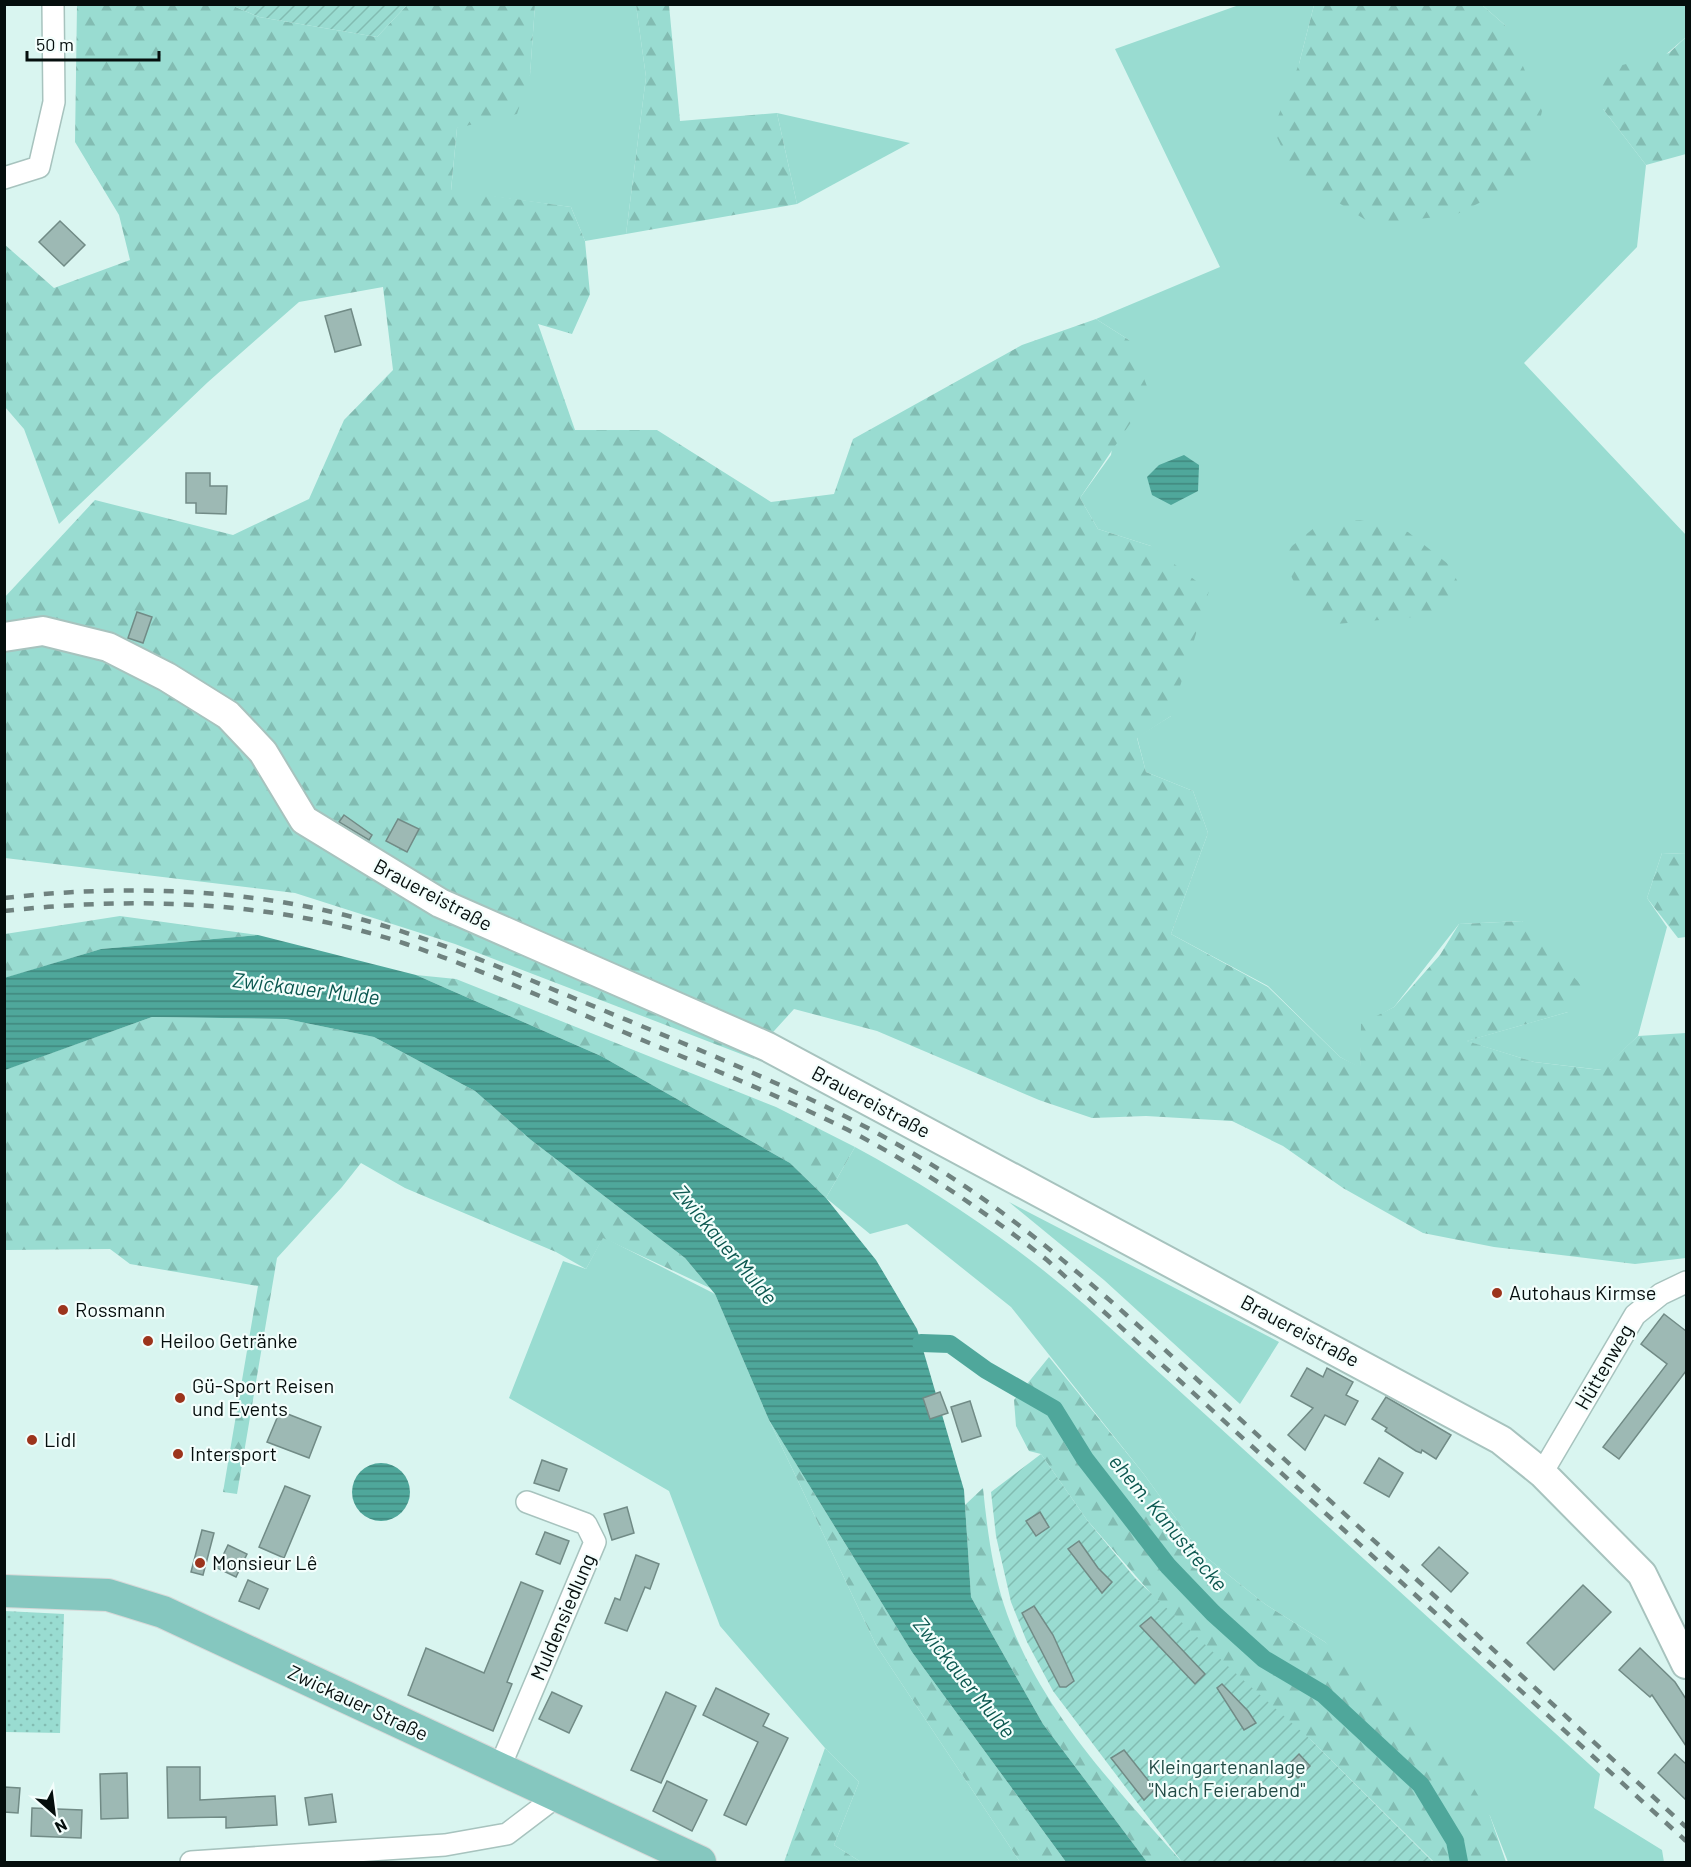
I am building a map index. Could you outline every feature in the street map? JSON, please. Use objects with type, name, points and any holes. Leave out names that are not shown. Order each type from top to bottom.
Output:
[{"type":"main road","name":"Zwickauer Straße","points":[[4,1591],[108,1595],[162,1612],[700,1863]]},
{"type":"street","points":[[4,178],[39,167],[54,102],[53,4]]},
{"type":"street","name":"Brauereistraße","points":[[4,637],[43,632],[108,647],[167,677],[228,715],[263,752],[304,820],[440,903],[777,1052],[1501,1440],[1542,1473],[1642,1574],[1686,1664]]},
{"type":"street","name":"Hüttenweg","points":[[1542,1473],[1635,1315],[1661,1294],[1686,1282]]},
{"type":"street","name":"Muldensiedlung","points":[[499,1769],[595,1542],[586,1524],[527,1502]]},
{"type":"street","points":[[191,1863],[439,1854],[507,1834],[557,1796]]},
{"type":"green space","points":[[77,5],[231,5],[259,17],[377,37],[407,5],[535,5],[530,75],[517,114],[457,128],[451,190],[571,207],[585,241],[590,294],[572,334],[538,324],[575,430],[657,430],[771,502],[834,494],[853,439],[1022,345],[1096,319],[1129,340],[1150,394],[1080,498],[1098,529],[1151,546],[1209,591],[1171,716],[1137,738],[1146,772],[1193,791],[1208,833],[1171,934],[1268,987],[1340,1057],[1360,1067],[1361,1024],[1394,1007],[1440,955],[1459,924],[1522,921],[1582,986],[1568,1012],[1467,1041],[1534,1062],[1601,1070],[1638,1036],[1686,1033],[1686,1258],[1635,1264],[1494,1247],[1423,1233],[1343,1188],[1283,1146],[1232,1121],[1146,1116],[1092,1118],[1039,1100],[877,1031],[794,1009],[756,1051],[754,1059],[455,944],[295,893],[5,858],[4,598],[95,500],[233,535],[309,499],[344,420],[393,370],[383,287],[299,302],[208,382],[59,524],[24,429],[5,407],[4,244],[54,288],[130,260],[119,215],[75,142]]},
{"type":"green space","points":[[231,5],[407,5],[377,37],[259,17]]},
{"type":"green space","points":[[535,5],[636,5],[646,77],[626,234],[585,241],[571,207],[451,191],[457,128],[530,75]]},
{"type":"green space","points":[[636,5],[669,5],[680,121],[777,113],[797,204],[626,234],[646,77]]},
{"type":"green space","points":[[1239,5],[1314,5],[1299,64],[1506,26],[1482,5],[1686,5],[1686,37],[1603,109],[1646,165],[1637,247],[1524,363],[1686,535],[1686,854],[1662,853],[1647,898],[1667,927],[1638,1036],[1602,1070],[1534,1062],[1466,1041],[1568,1012],[1522,921],[1459,924],[1394,1007],[1362,1025],[1360,1068],[1340,1057],[1268,986],[1171,934],[1208,833],[1193,791],[1146,772],[1137,737],[1171,716],[1151,546],[1098,529],[1080,498],[1111,455],[1129,340],[1096,319],[1220,267],[1115,49]]},
{"type":"green space","points":[[1314,5],[1482,5],[1506,26],[1542,111],[1527,179],[1455,215],[1372,224],[1295,175],[1273,129],[1299,64]]},
{"type":"green space","points":[[1686,37],[1686,154],[1646,165],[1603,109],[1595,72],[1669,53]]},
{"type":"green space","points":[[777,113],[910,143],[797,204]]},
{"type":"green space","points":[[1360,520],[1408,532],[1448,564],[1465,595],[1436,615],[1336,624],[1308,611],[1281,555],[1320,523]]},
{"type":"green space","points":[[1662,853],[1686,854],[1686,937],[1678,938],[1647,898]]},
{"type":"green space","points":[[120,916],[258,935],[101,949],[5,978],[5,934]]},
{"type":"green space","points":[[416,975],[456,979],[776,1107],[855,1147],[826,1198],[790,1163],[601,1056]]},
{"type":"green space","points":[[152,1017],[286,1019],[374,1037],[475,1091],[531,1140],[685,1258],[710,1288],[603,1238],[586,1269],[556,1252],[405,1188],[361,1163],[277,1258],[237,1494],[223,1492],[258,1286],[130,1264],[110,1249],[5,1250],[4,1070]]},
{"type":"green space","points":[[855,1147],[946,1200],[1031,1260],[1085,1305],[1600,1774],[1594,1808],[1662,1850],[1664,1862],[1508,1862],[1490,1816],[1325,1642],[1265,1604],[1201,1553],[1143,1473],[1011,1307],[907,1224],[870,1234],[826,1198]]},
{"type":"green space","points":[[1009,1202],[1279,1342],[1240,1404],[1104,1280]]},
{"type":"green space","points":[[603,1237],[715,1294],[769,1420],[876,1645],[1020,1862],[861,1862],[834,1845],[859,1782],[825,1748],[720,1626],[669,1491],[509,1398],[563,1261],[586,1269]]},
{"type":"green space","points":[[1049,1357],[1143,1473],[1201,1553],[1265,1604],[1325,1642],[1397,1699],[1461,1766],[1490,1816],[1506,1862],[1434,1862],[1311,1740],[1223,1676],[1087,1520],[1041,1454],[1029,1451],[1016,1426],[1014,1400]]},
{"type":"green space","points":[[769,1420],[912,1652],[1066,1862],[1020,1862],[876,1645]]},
{"type":"green space","name":"Kleingartenanlage \"Nach Feierabend\"","points":[[1041,1454],[1087,1520],[1135,1578],[1232,1670],[1311,1740],[1433,1862],[1182,1862],[1053,1691],[1027,1642],[1011,1602],[996,1536],[991,1492]]},
{"type":"green space","points":[[983,1488],[990,1547],[1000,1591],[1018,1642],[1036,1677],[1057,1710],[1104,1773],[1182,1862],[1147,1862],[1043,1724],[971,1597],[965,1505]]},
{"type":"green space","points":[[5,1611],[64,1614],[60,1733],[5,1732]]},
{"type":"green space","points":[[825,1748],[859,1782],[834,1845],[861,1862],[784,1862]]},
{"type":"water","points":[[1184,455],[1199,465],[1198,491],[1171,505],[1152,495],[1147,477],[1159,465]]},
{"type":"water","name":"Zwickauer Mulde","points":[[258,935],[416,975],[601,1056],[790,1163],[826,1198],[876,1260],[917,1329],[964,1490],[971,1597],[1043,1724],[1147,1862],[1066,1862],[912,1652],[769,1420],[715,1294],[685,1258],[531,1140],[475,1091],[374,1037],[286,1019],[152,1017],[5,1070],[4,978],[101,949]]},
{"type":"water","points":[[375,1463],[387,1463],[402,1471],[410,1486],[410,1498],[402,1513],[387,1521],[375,1521],[360,1513],[352,1498],[352,1486],[360,1471]]},
{"type":"building","points":[[60,221],[85,245],[64,266],[39,242]]},
{"type":"building","points":[[351,309],[361,345],[335,352],[325,316]]},
{"type":"building","points":[[186,473],[210,473],[210,486],[227,486],[226,514],[196,513],[196,503],[186,503]]},
{"type":"building","points":[[137,612],[152,617],[143,643],[128,638]]},
{"type":"building","points":[[344,815],[372,835],[369,840],[339,822]]},
{"type":"building","points":[[398,819],[419,829],[407,852],[386,841]]},
{"type":"building","points":[[1664,1314],[1686,1331],[1686,1371],[1619,1459],[1603,1447],[1667,1364],[1641,1344]]},
{"type":"building","points":[[1307,1368],[1323,1377],[1327,1368],[1353,1382],[1346,1395],[1358,1401],[1345,1425],[1325,1415],[1305,1450],[1288,1435],[1313,1408],[1291,1396]]},
{"type":"building","points":[[940,1392],[948,1413],[930,1419],[923,1398]]},
{"type":"building","points":[[1386,1397],[1451,1435],[1436,1459],[1422,1450],[1421,1453],[1416,1451],[1385,1431],[1387,1428],[1372,1419]]},
{"type":"building","points":[[970,1401],[981,1436],[962,1442],[951,1407]]},
{"type":"building","points":[[280,1411],[321,1427],[309,1458],[267,1442]]},
{"type":"building","points":[[1379,1458],[1403,1473],[1389,1497],[1364,1483]]},
{"type":"building","points":[[542,1460],[567,1469],[559,1491],[534,1483]]},
{"type":"building","points":[[285,1486],[310,1496],[284,1558],[259,1547]]},
{"type":"building","points":[[627,1507],[634,1533],[612,1540],[604,1514]]},
{"type":"building","points":[[1040,1512],[1049,1527],[1036,1536],[1026,1521]]},
{"type":"building","points":[[202,1530],[214,1533],[203,1575],[191,1572]]},
{"type":"building","points":[[545,1532],[569,1541],[560,1564],[536,1554]]},
{"type":"building","points":[[1079,1541],[1098,1568],[1112,1582],[1102,1593],[1068,1549]]},
{"type":"building","points":[[228,1545],[247,1554],[236,1577],[217,1568]]},
{"type":"building","points":[[1439,1547],[1468,1573],[1451,1592],[1422,1565]]},
{"type":"building","points":[[636,1555],[659,1564],[650,1589],[645,1587],[627,1631],[605,1623],[615,1598],[620,1600]]},
{"type":"building","points":[[248,1580],[268,1589],[259,1609],[239,1601]]},
{"type":"building","points":[[521,1582],[543,1591],[507,1682],[512,1684],[493,1731],[408,1695],[426,1648],[484,1673]]},
{"type":"building","points":[[1583,1585],[1611,1612],[1554,1670],[1527,1643]]},
{"type":"building","points":[[1034,1606],[1053,1635],[1074,1681],[1066,1687],[1060,1687],[1022,1613]]},
{"type":"building","points":[[1151,1617],[1205,1674],[1195,1684],[1140,1626]]},
{"type":"building","points":[[1640,1648],[1675,1682],[1686,1699],[1686,1746],[1652,1695],[1650,1697],[1619,1670]]},
{"type":"building","points":[[1222,1684],[1248,1711],[1256,1723],[1244,1730],[1217,1688]]},
{"type":"building","points":[[716,1688],[769,1714],[763,1726],[788,1738],[746,1825],[724,1815],[758,1742],[703,1715]]},
{"type":"building","points":[[552,1692],[582,1706],[569,1733],[539,1719]]},
{"type":"building","points":[[666,1692],[696,1706],[661,1783],[631,1770]]},
{"type":"building","points":[[1124,1750],[1155,1789],[1144,1800],[1111,1758]]},
{"type":"building","points":[[1299,1754],[1310,1766],[1298,1778],[1289,1769],[1289,1764]]},
{"type":"building","points":[[1675,1754],[1686,1764],[1686,1800],[1658,1773]]},
{"type":"building","points":[[167,1767],[200,1767],[200,1800],[275,1796],[277,1825],[226,1828],[226,1817],[168,1818]]},
{"type":"building","points":[[127,1773],[128,1818],[101,1819],[100,1774]]},
{"type":"building","points":[[667,1781],[707,1800],[692,1831],[653,1811]]},
{"type":"building","points":[[4,1787],[20,1788],[18,1813],[4,1812]]},
{"type":"building","points":[[332,1794],[336,1822],[309,1825],[305,1798]]},
{"type":"building","points":[[32,1808],[82,1810],[81,1838],[31,1836]]},
{"type":"waterway","name":"ehem. Kanustrecke","points":[[921,1343],[950,1344],[986,1370],[1054,1409],[1085,1459],[1168,1566],[1213,1613],[1264,1659],[1323,1694],[1421,1785],[1455,1841],[1459,1862]]},
{"type":"railway","points":[[4,898],[96,891],[189,892],[281,902],[371,922],[475,957],[711,1055],[800,1094],[887,1138],[973,1192],[1057,1255],[1097,1289],[1686,1827]]},
{"type":"railway","points":[[4,911],[106,904],[207,906],[258,911],[357,930],[406,944],[467,966],[778,1097],[854,1133],[953,1192],[1047,1260],[1686,1841]]},
{"type":"place","name":"Autohaus Kirmse","points":[[1497,1293]]},
{"type":"place","name":"Rossmann","points":[[63,1310]]},
{"type":"place","name":"Heiloo Getränke","points":[[148,1341]]},
{"type":"place","name":"Gü-Sport Reisen und Events","points":[[180,1398]]},
{"type":"place","name":"Lidl","points":[[32,1440]]},
{"type":"place","name":"Intersport","points":[[178,1454]]},
{"type":"place","name":"Monsieur Lê","points":[[200,1563]]}]
